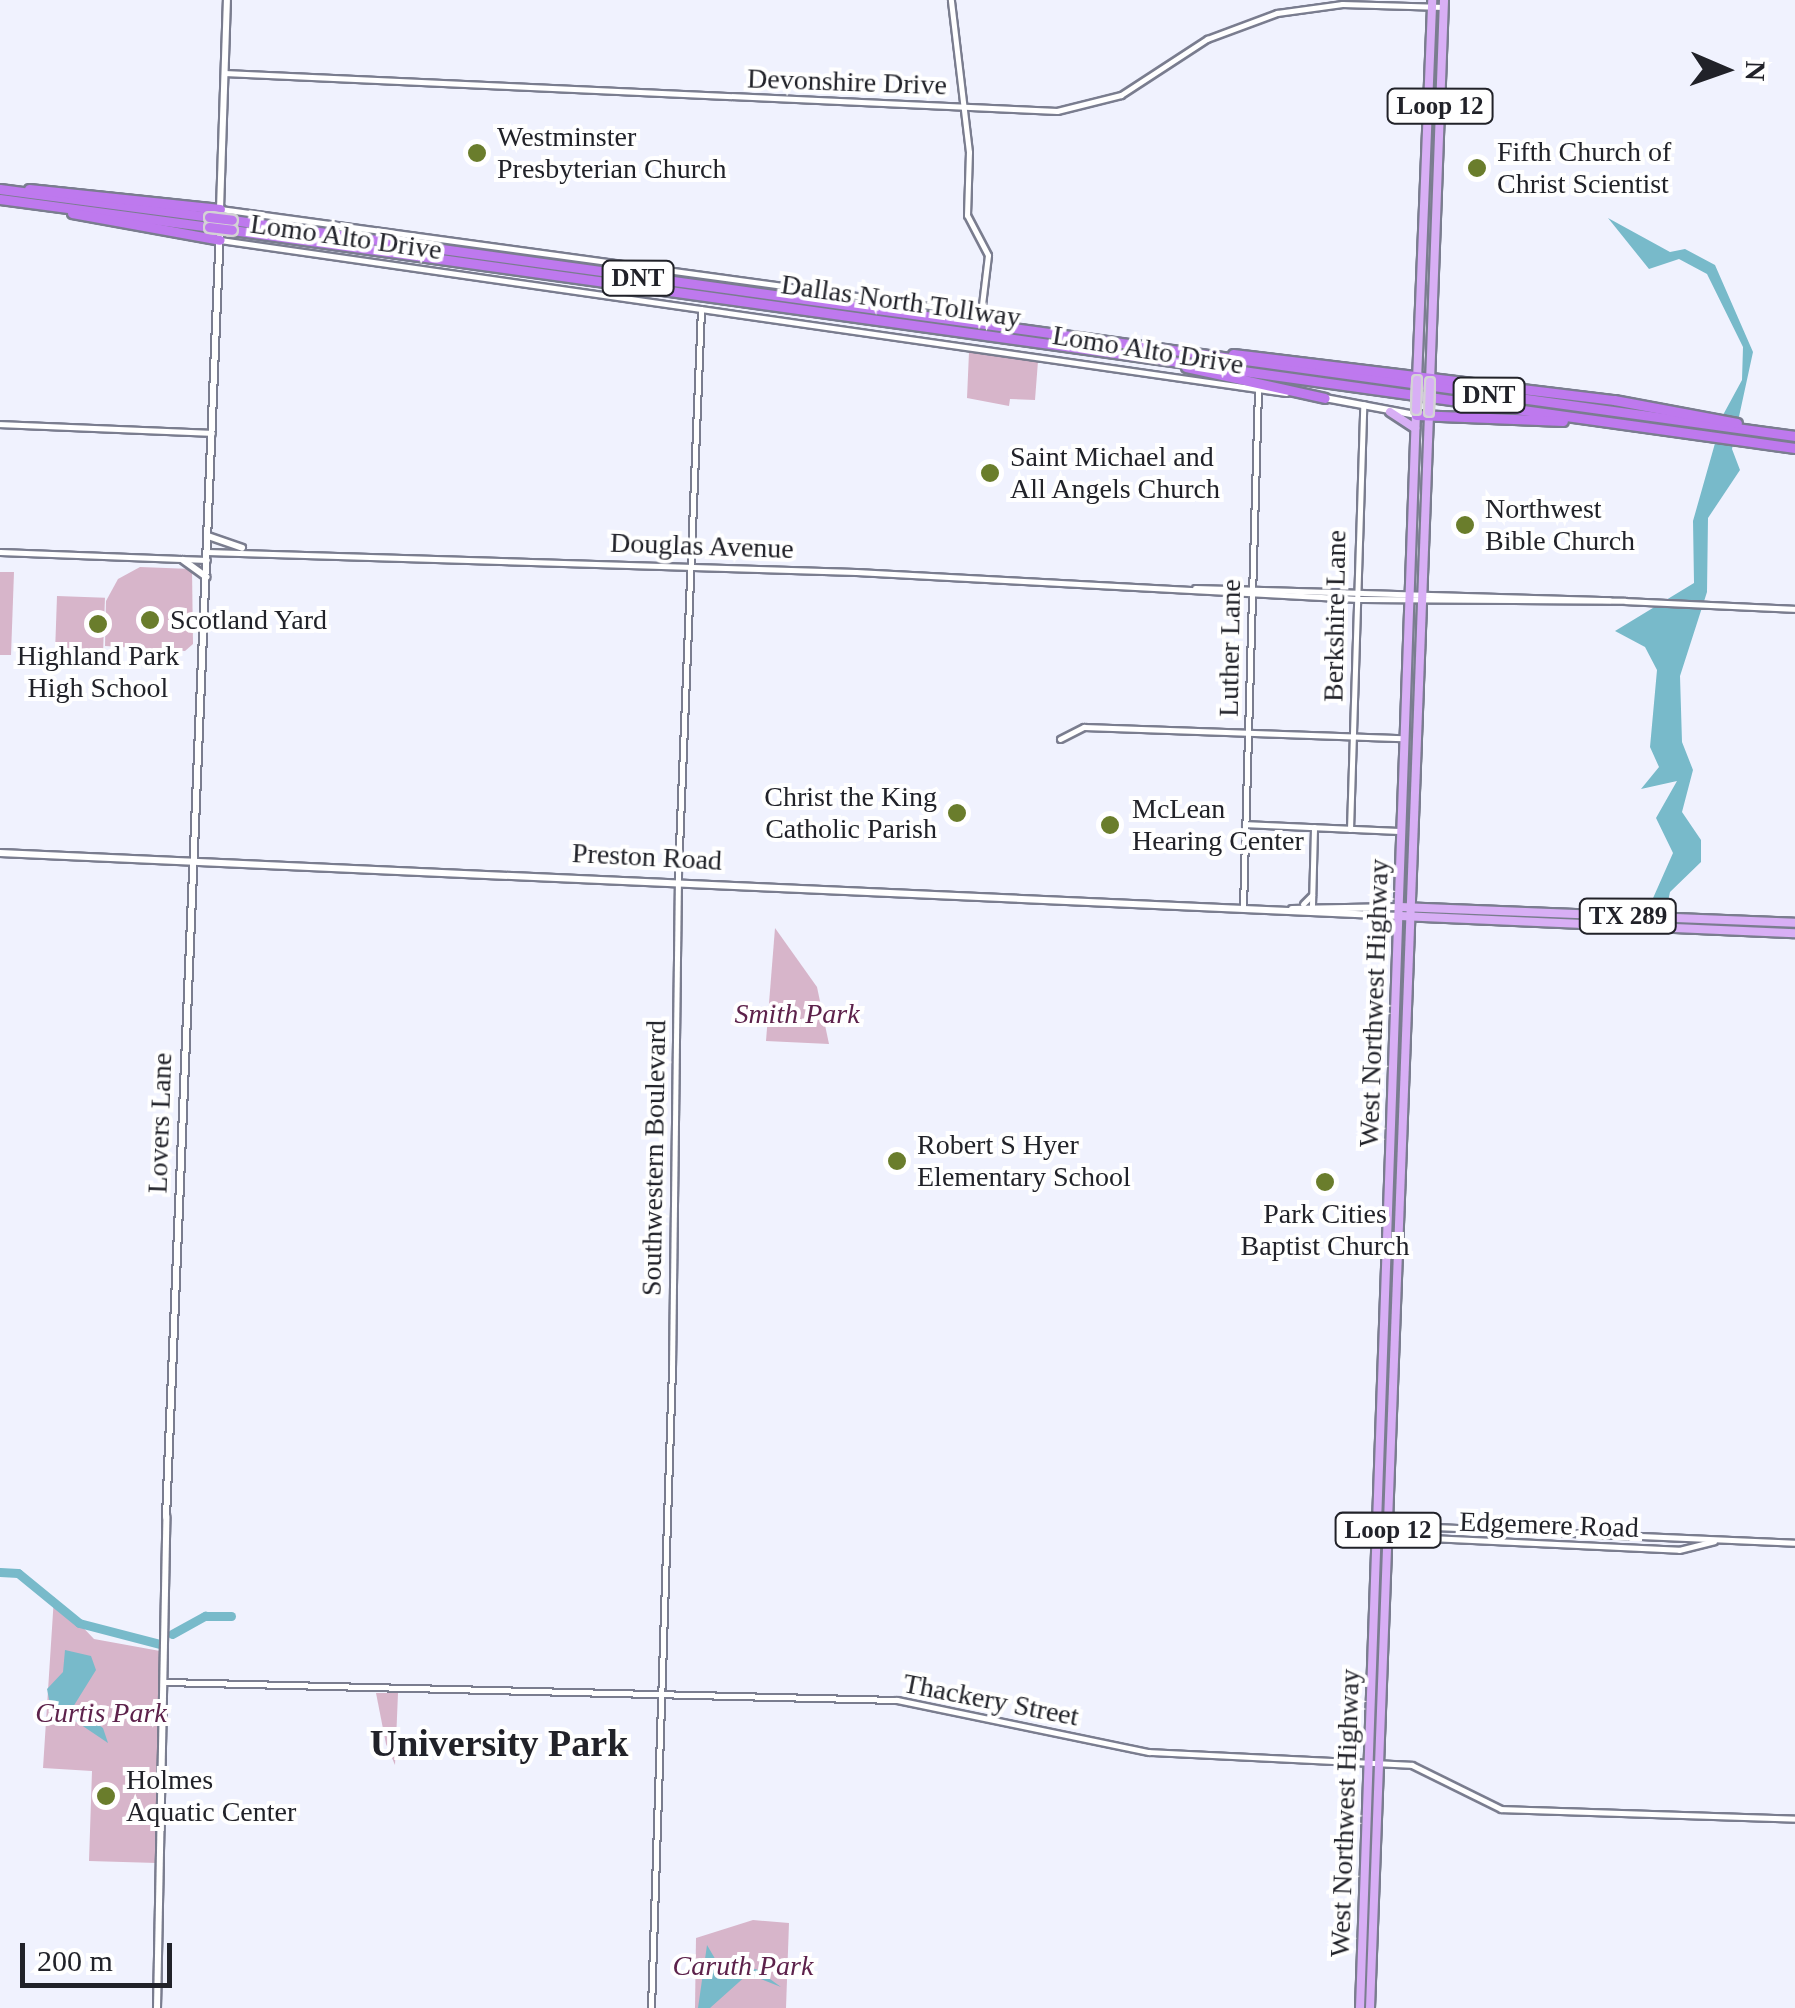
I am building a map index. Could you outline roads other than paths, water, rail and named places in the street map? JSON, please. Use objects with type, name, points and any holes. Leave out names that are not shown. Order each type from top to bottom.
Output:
[{"type":"highway","name":"Dallas North Tollway","points":[[0,189],[209,222]]},
{"type":"highway","points":[[12,191],[70,190],[220,209]]},
{"type":"highway","name":"Dallas North Tollway","points":[[0,199],[232,225],[1792,436]]},
{"type":"highway","points":[[56,206],[220,240]]},
{"type":"highway","name":"Dallas North Tollway","points":[[232,225],[1795,448]]},
{"type":"highway","points":[[1189,353],[1614,400],[1792,436]]},
{"type":"highway","points":[[1164,359],[1325,398]]},
{"type":"highway","points":[[1416,412],[1601,422]]},
{"type":"main road","name":"Lovers Lane","points":[[157,2008],[165,1682],[227,0]]},
{"type":"main road","name":"West Northwest Highway","points":[[1370,2008],[1377,1530],[1432,3]]},
{"type":"main road","name":"West Northwest Highway","points":[[1360,2008],[1388,1536],[1444,3]]},
{"type":"main road","name":"Lomo Alto Drive","points":[[1325,398],[1390,412],[1416,412]]},
{"type":"main road","points":[[1390,412],[1416,428]]},
{"type":"main road","points":[[208,536],[242,548]]},
{"type":"main road","points":[[183,560],[206,577]]},
{"type":"main road","points":[[1412,572],[1422,572]]},
{"type":"main road","points":[[1407,739],[1415,794]]},
{"type":"main road","name":"Preston Road","points":[[0,853],[1400,911],[1795,933]]},
{"type":"main road","name":"Preston Road","points":[[1411,912],[1795,923]]},
{"type":"main road","points":[[1388,1232],[1396,1296]]},
{"type":"main road","points":[[1362,1936],[1374,1937]]},
{"type":"street","points":[[220,209],[983,312],[988,255],[968,216],[951,0]]},
{"type":"street","name":"Devonshire Drive","points":[[224,74],[1083,108],[1122,95],[1206,39],[1276,13],[1342,4],[1444,3]]},
{"type":"street","name":"Lomo Alto Drive","points":[[220,240],[1325,398]]},
{"type":"street","name":"Southwestern Boulevard","points":[[651,2008],[662,1694],[679,882],[701,309]]},
{"type":"street","name":"Luther Lane","points":[[1243,907],[1258,390]]},
{"type":"street","name":"Berkshire Lane","points":[[1350,828],[1358,599],[1354,590],[1363,404]]},
{"type":"street","points":[[0,424],[213,433]]},
{"type":"street","name":"Douglas Avenue","points":[[0,552],[183,560],[242,548],[1195,588],[1306,597],[1411,597]]},
{"type":"street","name":"Douglas Avenue","points":[[1195,588],[1251,585],[1422,598],[1795,608]]},
{"type":"street","points":[[1306,597],[1307,588]]},
{"type":"street","points":[[1319,588],[1319,597]]},
{"type":"street","points":[[1060,739],[1084,728],[1407,739]]},
{"type":"street","points":[[1245,824],[1404,831]]},
{"type":"street","points":[[1312,908],[1314,827]]},
{"type":"street","points":[[1298,908],[1312,895]]},
{"type":"street","name":"Edgemere Road","points":[[1377,1530],[1388,1525],[1795,1543]]},
{"type":"street","name":"Edgemere Road","points":[[1377,1530],[1388,1536],[1679,1550],[1717,1540]]},
{"type":"street","name":"Thackery Street","points":[[165,1682],[919,1702],[1149,1752],[1423,1768],[1500,1810],[1795,1819]]},
{"type":"water","points":[[1608,218],[1670,252],[1685,249],[1715,265],[1753,352],[1732,449],[1740,470],[1708,518],[1707,592],[1680,676],[1682,742],[1693,770],[1682,812],[1701,840],[1701,862],[1670,892],[1665,915],[1646,914],[1673,853],[1656,818],[1677,781],[1641,789],[1659,767],[1650,747],[1657,670],[1645,647],[1615,631],[1694,583],[1693,521],[1723,415],[1742,380],[1743,347],[1707,274],[1679,259],[1649,269]]},
{"type":"water","points":[[65,1650],[91,1656],[96,1670],[73,1707],[103,1728],[108,1743],[50,1704],[47,1689],[63,1672]]},
{"type":"water","points":[[707,1945],[724,1974],[756,1969],[781,1987],[748,1974],[710,2008],[698,2008]]},
{"type":"waterway","points":[[0,1572],[18,1573],[79,1623],[160,1644]]},
{"type":"waterway","points":[[172,1634],[205,1616],[231,1616]]},
{"type":"place","name":"Westminster Presbyterian Church","points":[[477,153]]},
{"type":"place","name":"Fifth Church of Christ Scientist","points":[[1477,168]]},
{"type":"place","name":"Saint Michael and All Angels Church","points":[[990,473]]},
{"type":"place","name":"Northwest Bible Church","points":[[1465,525]]},
{"type":"place","name":"Scotland Yard","points":[[150,620]]},
{"type":"place","name":"Highland Park High School","points":[[98,624]]},
{"type":"place","name":"Christ the King Catholic Parish","points":[[957,813]]},
{"type":"place","name":"McLean Hearing Center","points":[[1110,825]]},
{"type":"place","name":"Robert S Hyer Elementary School","points":[[897,1161]]},
{"type":"place","name":"Park Cities Baptist Church","points":[[1325,1182]]},
{"type":"place","name":"Holmes Aquatic Center","points":[[106,1796]]},
{"type":"district","name":"University Park","points":[[499,1744]]},
{"type":"park label","name":"Smith Park","points":[[797,1014]]},
{"type":"park label","name":"Curtis Park","points":[[101,1713]]},
{"type":"park label","name":"Caruth Park","points":[[743,1966]]}]
